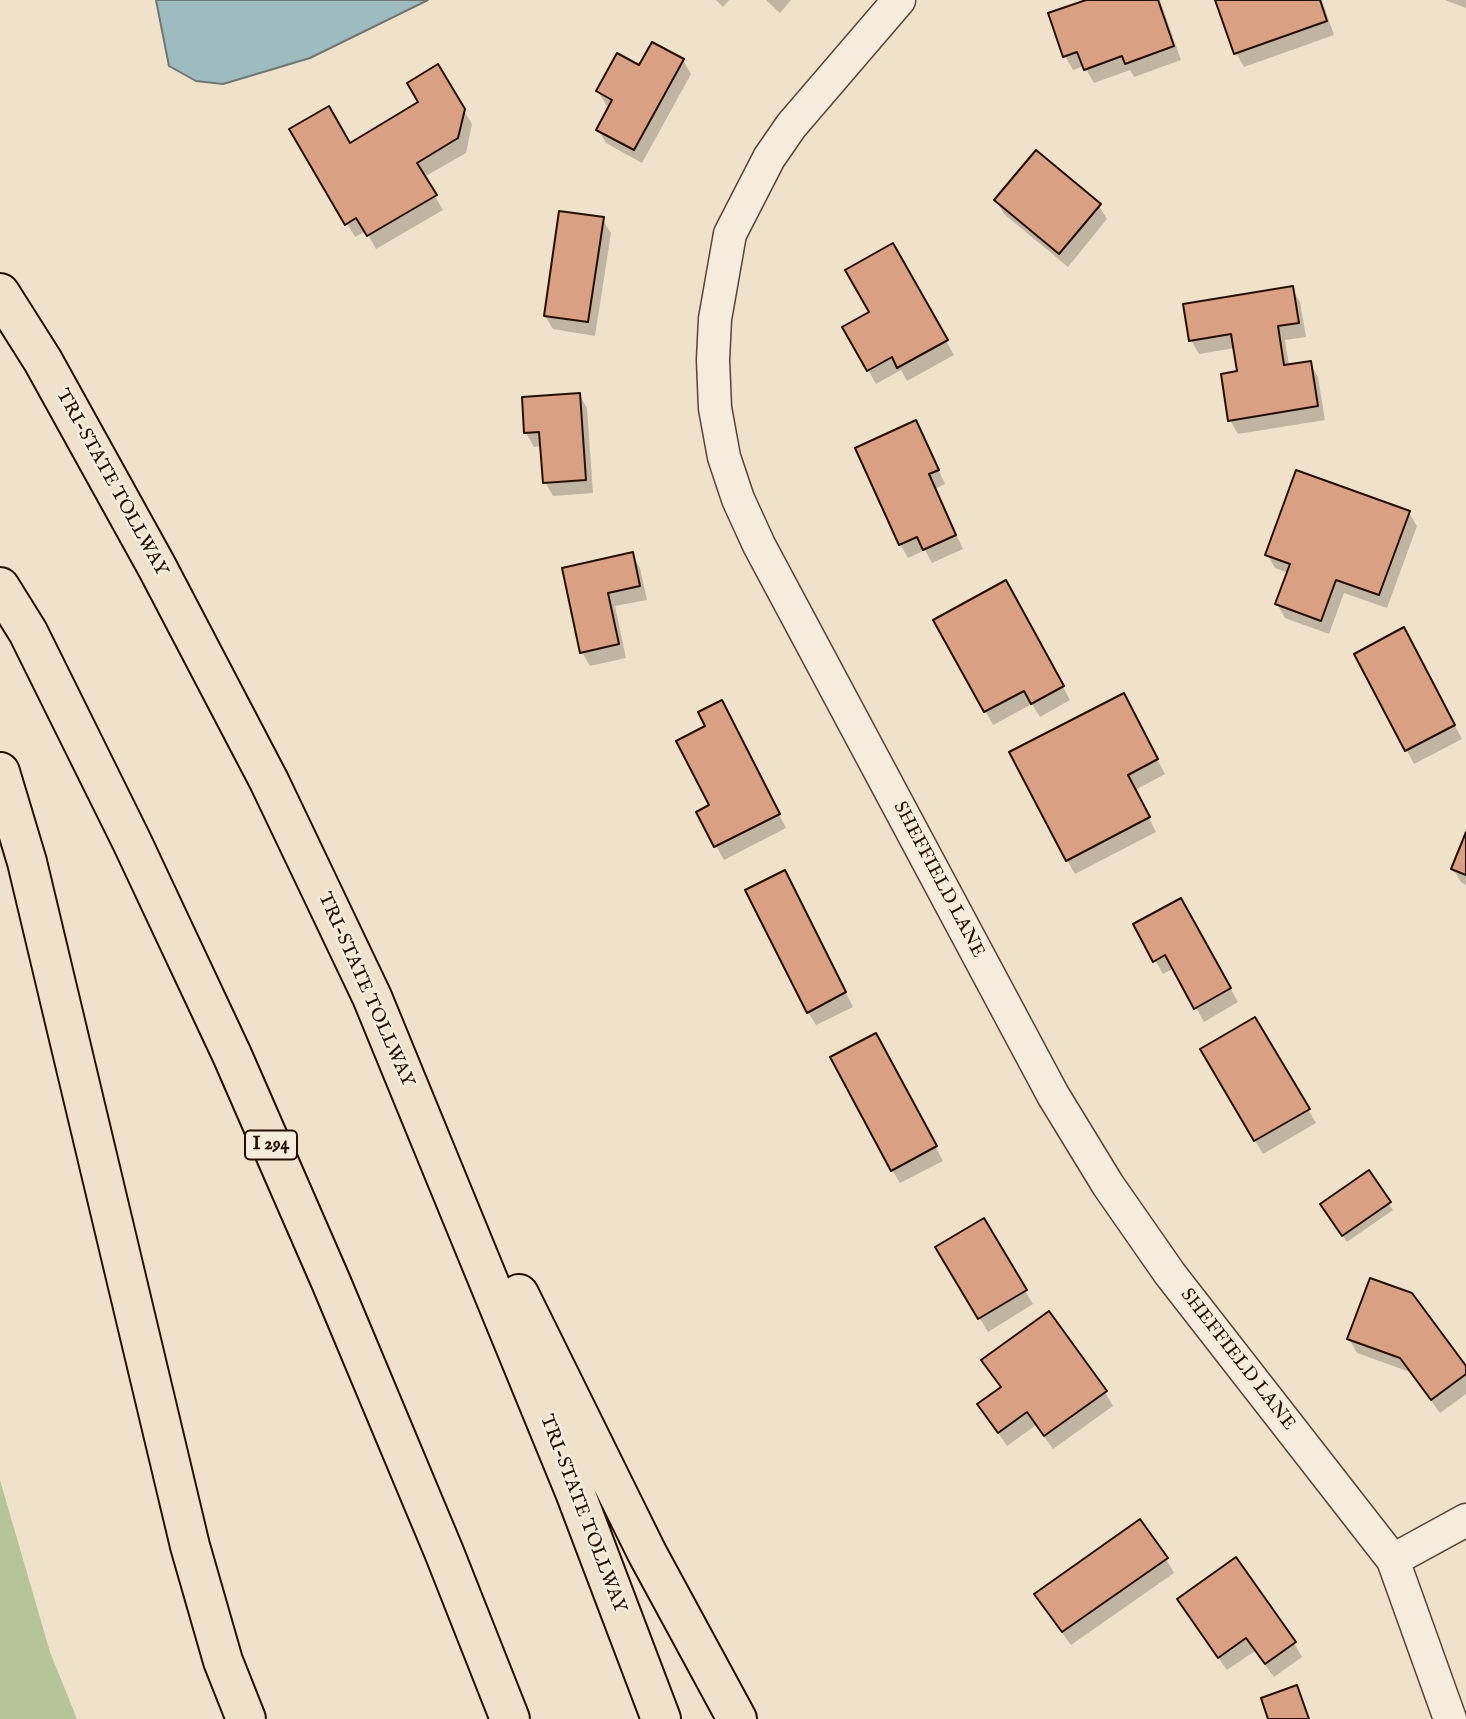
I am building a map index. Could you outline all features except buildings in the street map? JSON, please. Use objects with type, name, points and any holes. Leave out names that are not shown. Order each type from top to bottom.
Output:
[{"type":"highway","name":"TRI-STATE TOLLWAY","points":[[0,293],[43,361],[157,567],[269,781],[372,997],[569,1479],[661,1719]]},
{"type":"highway","name":"I 294","points":[[0,587],[28,632],[126,829],[232,1055],[337,1295],[510,1719]]},
{"type":"highway","points":[[0,772],[27,862],[190,1546],[223,1661],[246,1719]]},
{"type":"highway","points":[[372,997],[647,1553],[737,1719]]},
{"type":"street","name":"SHEFFIELD LANE","points":[[899,0],[791,126],[769,159],[730,234],[715,319],[713,360],[715,408],[738,499],[759,545],[1053,1095],[1108,1185],[1175,1281],[1393,1560],[1450,1719]]},
{"type":"street","points":[[1393,1560],[1466,1520]]},
{"type":"green space","points":[[0,1480],[50,1652],[77,1719],[0,1719]]},
{"type":"water","points":[[156,0],[428,0],[310,58],[223,84],[196,81],[169,66]]}]
